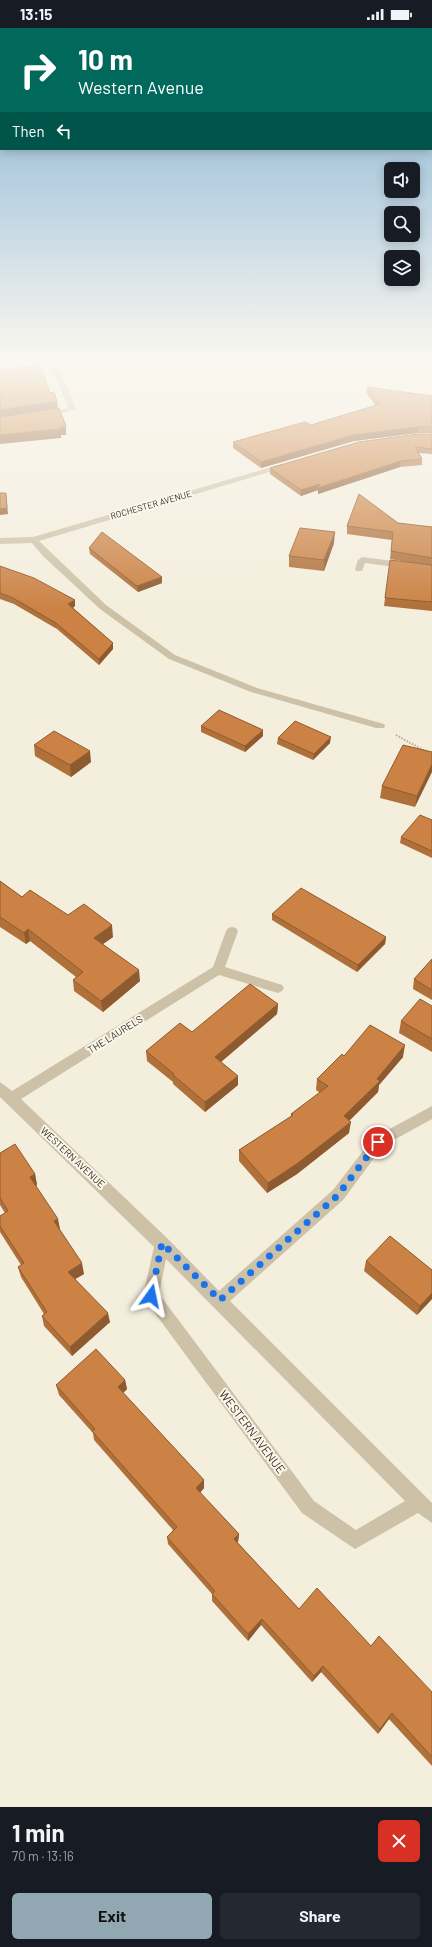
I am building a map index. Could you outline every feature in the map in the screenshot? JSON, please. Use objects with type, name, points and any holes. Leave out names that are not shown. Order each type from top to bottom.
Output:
[{"type":"street","name":"ROCHESTER AVENUE","points":[[0,541],[34,540],[292,464]]},
{"type":"street","points":[[34,540],[46,554],[103,607],[172,657],[254,690],[380,726]]},
{"type":"street","points":[[359,569],[366,550]]},
{"type":"street","points":[[362,560],[432,569]]},
{"type":"street","points":[[232,931],[218,970],[278,988]]},
{"type":"street","name":"THE LAURELS","points":[[6,1093],[218,970]]},
{"type":"street","name":"WESTERN AVENUE","points":[[6,1093],[220,1300],[418,1503],[432,1514]]},
{"type":"street","points":[[220,1300],[338,1195],[378,1142],[432,1112]]},
{"type":"street","name":"WESTERN AVENUE","points":[[162,1243],[151,1296],[308,1507],[355,1540],[418,1503]]},
{"type":"path","points":[[380,726],[432,755]]},
{"type":"building","points":[[236,444],[323,444],[261,462]]},
{"type":"building","points":[[352,444],[432,444],[432,449],[415,447],[422,459],[401,461],[318,488],[320,484],[301,490],[270,468]]},
{"type":"building","points":[[0,493],[6,493],[7,508],[0,509]]},
{"type":"building","points":[[359,494],[398,523],[432,527],[432,558],[391,551],[393,532],[347,526]]},
{"type":"building","points":[[300,528],[335,532],[324,560],[289,556]]},
{"type":"building","points":[[102,532],[162,577],[137,586],[89,548]]},
{"type":"building","points":[[390,560],[432,565],[432,602],[385,598]]},
{"type":"building","points":[[0,566],[34,578],[75,600],[68,604],[113,643],[99,659],[56,623],[13,598],[0,593]]},
{"type":"building","points":[[219,710],[263,730],[245,746],[201,726]]},
{"type":"building","points":[[295,721],[331,737],[314,754],[278,738]]},
{"type":"building","points":[[54,731],[90,751],[70,765],[34,745]]},
{"type":"building","points":[[403,745],[432,752],[432,764],[417,796],[382,786]]},
{"type":"building","points":[[420,815],[432,820],[432,851],[401,837]]},
{"type":"building","points":[[0,881],[22,897],[30,890],[68,915],[84,904],[112,925],[94,938],[139,970],[101,1001],[73,980],[83,972],[28,929],[24,933],[0,917]]},
{"type":"building","points":[[301,888],[386,937],[358,965],[272,914]]},
{"type":"building","points":[[432,959],[432,990],[414,979]]},
{"type":"building","points":[[250,984],[278,1004],[215,1057],[238,1076],[205,1102],[146,1051],[180,1023],[192,1032]]},
{"type":"building","points":[[420,999],[432,1006],[432,1039],[401,1021]]},
{"type":"building","points":[[370,1025],[405,1045],[377,1079],[380,1081],[344,1116],[351,1122],[298,1163],[268,1183],[239,1150],[293,1115],[291,1114],[328,1086],[317,1079],[342,1054],[344,1056]]},
{"type":"building","points":[[15,1144],[35,1174],[30,1177],[58,1219],[54,1221],[82,1263],[68,1272],[108,1313],[70,1347],[42,1316],[47,1312],[18,1267],[24,1263],[0,1226],[0,1216],[8,1211],[0,1198],[0,1153]]},
{"type":"building","points":[[390,1236],[432,1270],[432,1293],[420,1306],[366,1261]]},
{"type":"building","points":[[96,1349],[125,1380],[118,1387],[204,1480],[196,1488],[239,1534],[234,1539],[299,1609],[317,1588],[371,1646],[379,1636],[432,1692],[432,1757],[392,1713],[380,1729],[323,1666],[314,1676],[262,1619],[248,1634],[212,1594],[215,1591],[167,1537],[177,1527],[92,1431],[95,1429],[56,1385]]},
{"type":"route","points":[[151,1296],[162,1243],[220,1300],[338,1195],[378,1142]]}]
